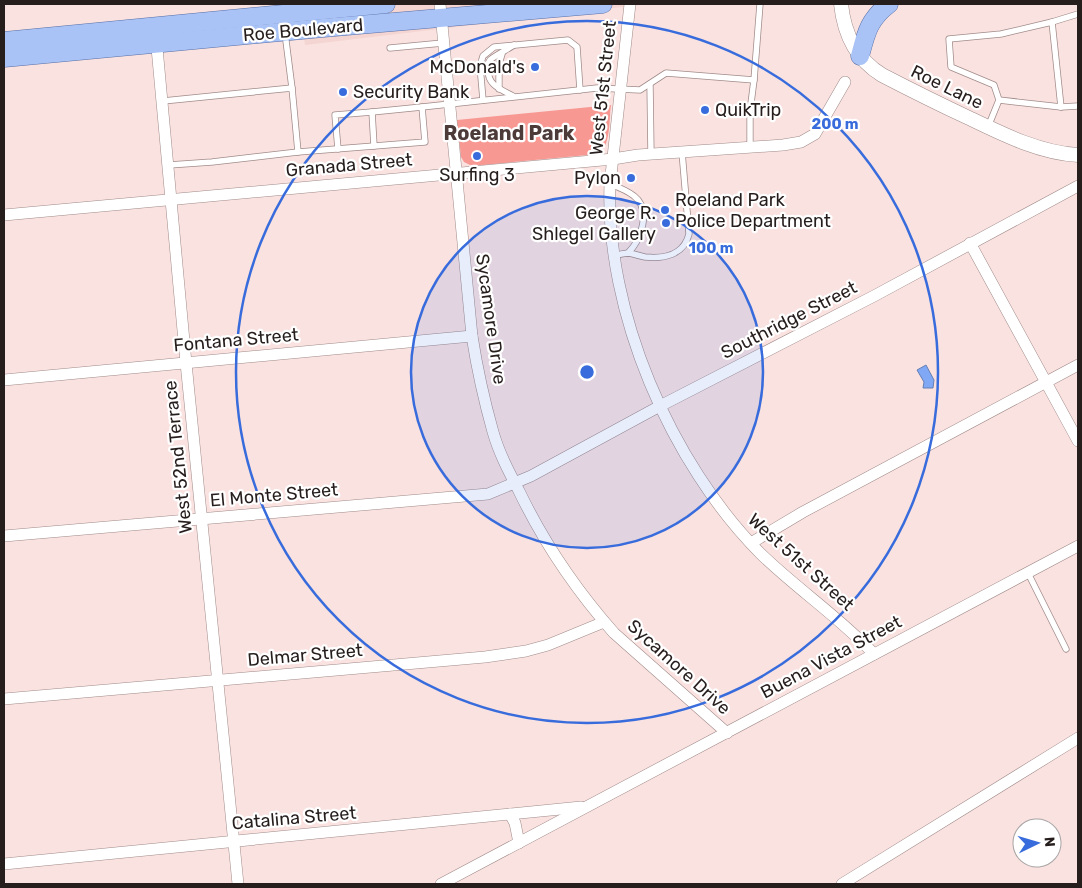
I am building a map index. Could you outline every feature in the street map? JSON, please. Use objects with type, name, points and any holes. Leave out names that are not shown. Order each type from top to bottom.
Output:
[{"type":"main road","name":"Roe Boulevard","points":[[4,58],[321,7],[386,4]]},
{"type":"main road","name":"Roe Boulevard","points":[[4,41],[285,31],[323,28],[440,11],[603,4]]},
{"type":"main road","points":[[860,56],[865,37],[874,18],[889,4]]},
{"type":"street","name":"West 51st Street","points":[[630,4],[610,184],[609,210],[613,256],[634,339],[660,406],[686,457],[711,496],[734,525],[785,576],[842,622],[874,654]]},
{"type":"street","name":"Roe Lane","points":[[841,4],[843,20],[849,39],[860,56],[872,69],[882,76],[988,127],[1040,147],[1078,155]]},
{"type":"street","points":[[321,7],[323,28]]},
{"type":"street","name":"Sycamore Drive","points":[[440,11],[472,336],[480,383],[493,433],[530,513],[553,553],[574,584],[614,633],[727,732]]},
{"type":"street","name":"West 52nd Terrace","points":[[156,35],[186,363],[238,884]]},
{"type":"street","name":"Granada Street","points":[[4,214],[456,174],[651,154],[750,148],[801,142],[815,134],[845,82]]},
{"type":"street","name":"Southridge Street","points":[[515,483],[874,296],[1078,186]]},
{"type":"street","points":[[970,243],[1025,347],[1078,441]]},
{"type":"street","name":"Fontana Street","points":[[4,380],[472,336]]},
{"type":"street","points":[[751,543],[803,512],[1078,365]]},
{"type":"street","name":"El Monte Street","points":[[4,536],[488,494],[515,483]]},
{"type":"street","name":"Buena Vista Street","points":[[441,884],[1078,546]]},
{"type":"street","name":"Delmar Street","points":[[4,699],[494,656],[548,645],[604,622]]},
{"type":"street","points":[[842,884],[1078,738]]},
{"type":"street","name":"Catalina Street","points":[[4,864],[588,806]]},
{"type":"street","points":[[510,814],[516,823],[519,843]]},
{"type":"lane","points":[[750,148],[750,111],[760,4]]},
{"type":"lane","points":[[988,127],[999,100],[994,86],[951,67],[949,38],[1001,34],[1078,14]]},
{"type":"lane","points":[[1052,22],[1060,108]]},
{"type":"lane","points":[[285,31],[298,152]]},
{"type":"lane","points":[[482,100],[480,66],[483,56],[494,47],[568,40],[577,47],[580,90]]},
{"type":"lane","points":[[390,48],[443,43]]},
{"type":"lane","points":[[514,45],[491,59],[488,64],[488,75],[492,85],[514,97]]},
{"type":"lane","points":[[499,89],[499,64],[502,54]]},
{"type":"lane","points":[[338,149],[335,115],[597,88],[640,90],[666,73],[754,80]]},
{"type":"lane","points":[[650,84],[651,154]]},
{"type":"lane","points":[[163,101],[292,88]]},
{"type":"lane","points":[[999,100],[1060,108],[1078,106]]},
{"type":"lane","points":[[169,165],[425,142],[422,107]]},
{"type":"lane","points":[[372,112],[374,146]]},
{"type":"lane","points":[[613,256],[628,253],[646,257],[666,256],[681,250],[687,242],[689,234],[682,152]]},
{"type":"lane","points":[[610,184],[634,196],[642,208],[641,231],[636,245],[628,253]]},
{"type":"lane","points":[[1028,572],[1066,649]]},
{"type":"shaded area","points":[[300,4],[647,4],[305,45]]},
{"type":"shaded area","points":[[611,105],[607,139],[602,151],[598,154],[472,166],[464,162],[461,157],[457,120]]},
{"type":"water","points":[[926,365],[934,380],[933,388],[923,388],[924,382],[917,370]]},
{"type":"place","name":"McDonald's","points":[[535,67]]},
{"type":"place","name":"Security Bank","points":[[343,92]]},
{"type":"place","name":"QuikTrip","points":[[705,110]]},
{"type":"place","name":"Surfing 3","points":[[477,156]]},
{"type":"place","name":"Pylon","points":[[631,178]]},
{"type":"place","name":"Roeland Park Police Department","points":[[665,210]]},
{"type":"place","name":"George R. Shlegel Gallery","points":[[666,223]]},
{"type":"district","name":"Roeland Park","points":[[509,133]]}]
